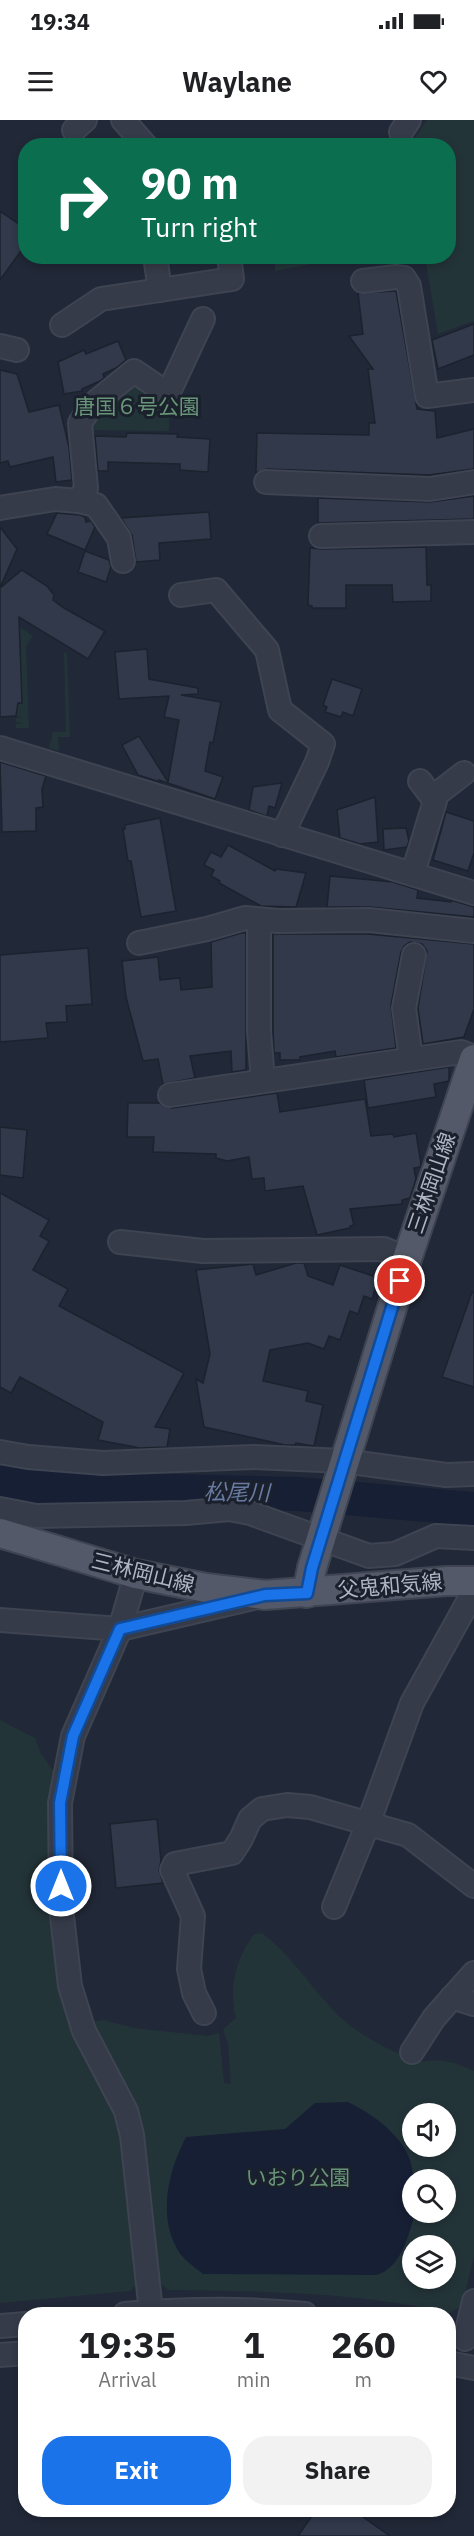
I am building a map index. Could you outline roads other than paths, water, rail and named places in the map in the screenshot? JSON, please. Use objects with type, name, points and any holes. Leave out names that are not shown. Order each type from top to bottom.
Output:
[{"type":"main road","name":"三林岡山線","points":[[0,1533],[136,1574],[206,1588],[265,1595],[307,1593],[321,1537],[407,1259],[474,1058]]},
{"type":"main road","name":"父鬼和気線","points":[[307,1593],[447,1581],[474,1581]]},
{"type":"street","points":[[123,120],[139,138]]},
{"type":"street","points":[[155,264],[160,290]]},
{"type":"street","points":[[70,313],[101,299],[232,279],[230,264]]},
{"type":"street","points":[[363,281],[396,277],[404,278],[409,286],[427,396],[474,390]]},
{"type":"street","points":[[79,501],[86,488],[80,423],[92,405],[134,371],[168,394],[203,319]]},
{"type":"street","points":[[266,483],[430,489],[474,483]]},
{"type":"street","points":[[0,508],[55,499],[96,505],[119,538],[123,561]]},
{"type":"street","points":[[321,536],[474,532]]},
{"type":"street","points":[[181,595],[219,582],[267,650],[278,660],[280,710],[331,741],[318,762],[282,835]]},
{"type":"street","points":[[0,748],[474,893]]},
{"type":"street","points":[[413,873],[435,801],[426,789],[464,773]]},
{"type":"street","points":[[139,943],[207,929],[245,918],[369,920],[474,931]]},
{"type":"street","points":[[259,920],[259,1030],[263,1081]]},
{"type":"street","points":[[411,1059],[404,1008],[414,955]]},
{"type":"street","points":[[170,1095],[461,1052],[474,1058]]},
{"type":"street","points":[[120,1242],[203,1251],[384,1249],[407,1259]]},
{"type":"street","points":[[0,1452],[28,1457],[103,1463],[254,1457],[446,1475],[474,1474]]},
{"type":"street","points":[[0,1509],[36,1515],[186,1513],[229,1509],[250,1513],[369,1556],[395,1554],[436,1536],[474,1538]]},
{"type":"street","points":[[136,1574],[120,1629],[73,1736],[60,1803],[61,1907],[70,1986],[84,2031],[126,2111],[132,2135],[150,2307]]},
{"type":"street","points":[[334,1907],[368,1824],[412,1703],[474,1591]]},
{"type":"street","points":[[0,1620],[120,1629],[265,1595]]},
{"type":"street","points":[[204,2013],[194,1993],[189,1968],[193,1916],[172,1870],[175,1864],[232,1853],[249,1819],[262,1809],[287,1805],[310,1807],[408,1835],[474,1886]]},
{"type":"street","points":[[412,2052],[435,2018],[474,1973]]},
{"type":"street","points":[[452,1997],[474,2004]]},
{"type":"street","points":[[463,2338],[474,2301]]},
{"type":"street","points":[[0,2326],[18,2325]]},
{"type":"street","points":[[0,2355],[18,2354]]},
{"type":"street","points":[[456,2365],[474,2368]]},
{"type":"water","points":[[348,2102],[381,2122],[391,2131],[402,2146],[402,2157],[408,2157],[412,2169],[402,2169],[402,2223],[412,2223],[409,2235],[402,2235],[402,2252],[398,2258],[392,2266],[376,2275],[203,2274],[178,2251],[168,2220],[168,2191],[171,2177],[186,2137],[285,2129],[315,2103]]},
{"type":"waterway","name":"松尾川","points":[[0,1481],[46,1488],[299,1494],[474,1509]]},
{"type":"park label","name":"唐国６号公園","points":[[137,407]]},
{"type":"park label","name":"いおり公園","points":[[298,2178]]}]
